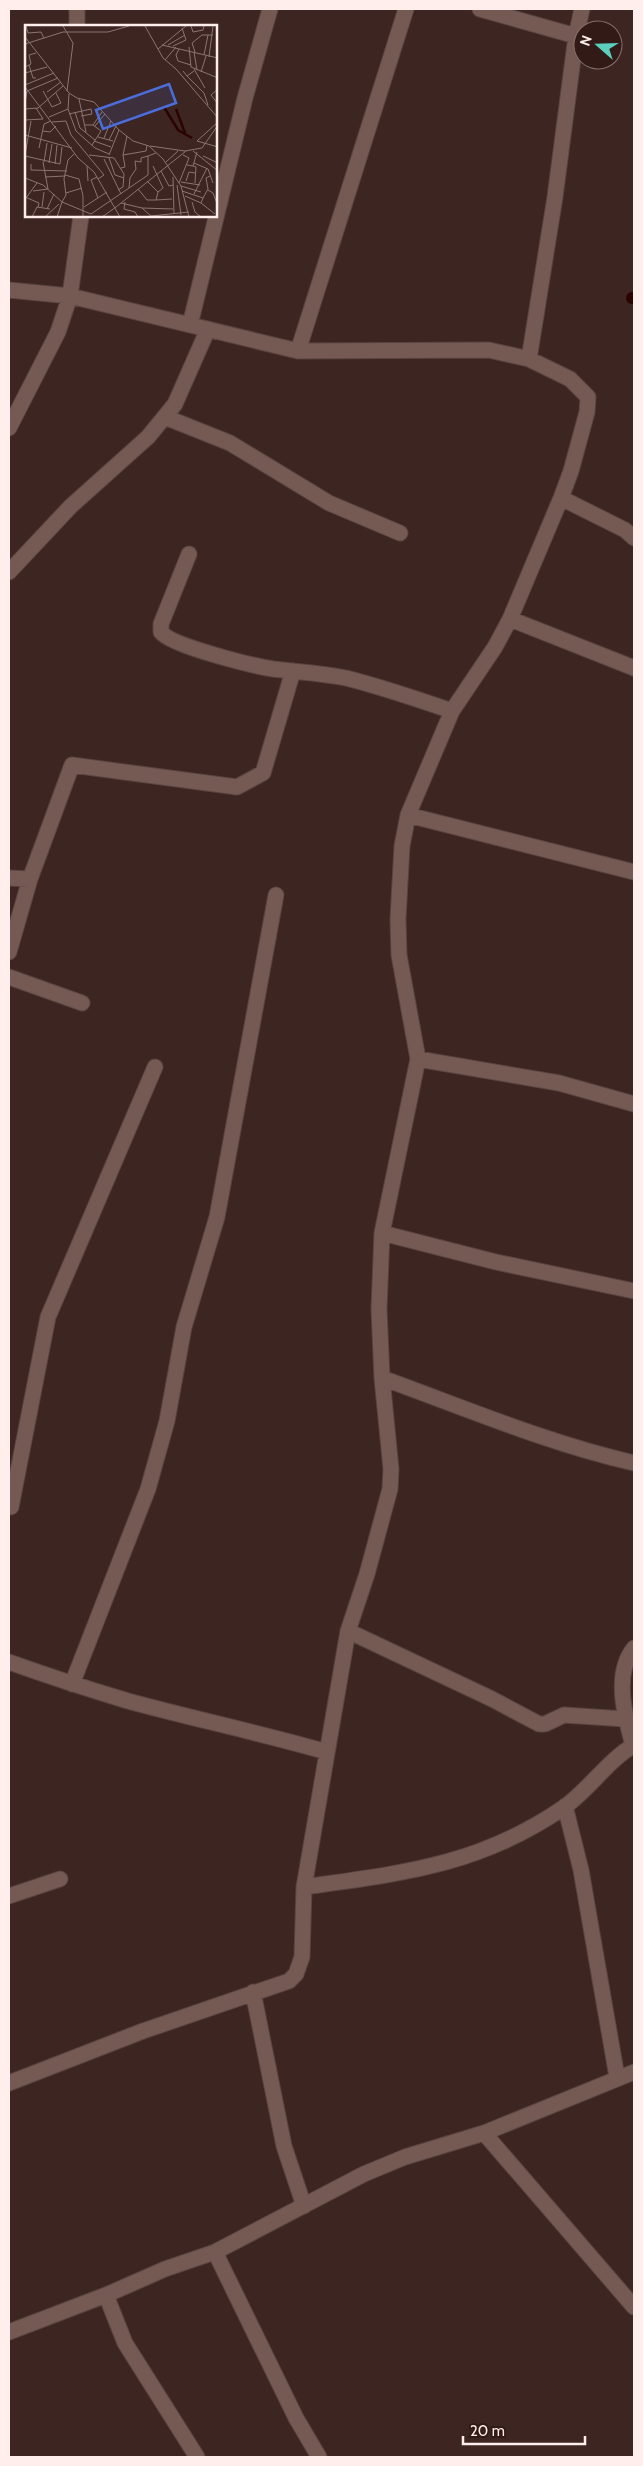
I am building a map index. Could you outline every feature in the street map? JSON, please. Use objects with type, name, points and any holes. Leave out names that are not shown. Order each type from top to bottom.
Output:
[{"type":"street","points":[[77,9],[77,25]]},
{"type":"street","points":[[218,209],[245,98],[270,9]]},
{"type":"street","points":[[298,351],[406,9]]},
{"type":"street","points":[[480,9],[573,35]]},
{"type":"street","points":[[529,359],[555,197],[573,59]]},
{"type":"street","points":[[9,428],[58,332],[70,296],[82,218]]},
{"type":"street","points":[[190,325],[216,218]]},
{"type":"street","points":[[9,290],[70,296],[298,351],[435,352],[465,349],[489,350],[529,359],[570,379],[588,397],[571,471],[561,498],[510,619],[495,647],[452,711],[408,815],[402,846],[398,920],[399,955],[418,1060],[382,1233],[380,1309],[382,1378],[390,1453],[390,1489],[367,1574],[348,1630],[304,1887],[302,1957],[296,1974],[289,1981],[253,1992],[9,2083]]},
{"type":"street","points":[[9,572],[71,506],[148,437],[175,404],[208,329]]},
{"type":"street","points":[[164,417],[230,443],[329,502],[400,532]]},
{"type":"street","points":[[561,498],[624,530],[634,538]]},
{"type":"street","points":[[188,554],[162,624],[163,635],[201,650],[272,668],[347,679],[452,711]]},
{"type":"street","points":[[510,619],[634,668]]},
{"type":"street","points":[[9,952],[30,879],[72,765],[236,787],[262,773],[293,670]]},
{"type":"street","points":[[408,815],[634,872]]},
{"type":"street","points":[[9,878],[30,879]]},
{"type":"street","points":[[72,1684],[148,1489],[158,1458],[184,1327],[217,1217],[276,895]]},
{"type":"street","points":[[9,977],[82,1003]]},
{"type":"street","points":[[418,1060],[559,1083],[634,1104]]},
{"type":"street","points":[[9,1506],[11,1507],[48,1317],[155,1068]]},
{"type":"street","points":[[382,1233],[496,1262],[634,1291]]},
{"type":"street","points":[[382,1378],[514,1428],[634,1463]]},
{"type":"street","points":[[348,1630],[492,1699],[539,1724],[545,1724],[564,1715],[625,1719]]},
{"type":"street","points":[[304,1887],[402,1873],[444,1864],[492,1848],[529,1830],[565,1806],[616,1758],[634,1745],[625,1719],[622,1685],[628,1657],[634,1648]]},
{"type":"street","points":[[9,1662],[72,1684],[327,1752]]},
{"type":"street","points":[[565,1806],[581,1870],[617,2077]]},
{"type":"street","points":[[9,1896],[60,1879]]},
{"type":"street","points":[[253,1992],[284,2146],[304,2206]]},
{"type":"street","points":[[9,2332],[106,2295],[165,2269],[215,2252],[364,2174],[405,2157],[484,2133],[617,2077],[634,2072]]},
{"type":"street","points":[[484,2133],[634,2307]]},
{"type":"street","points":[[215,2252],[296,2418],[319,2457]]},
{"type":"street","points":[[106,2295],[125,2343],[197,2457]]}]
